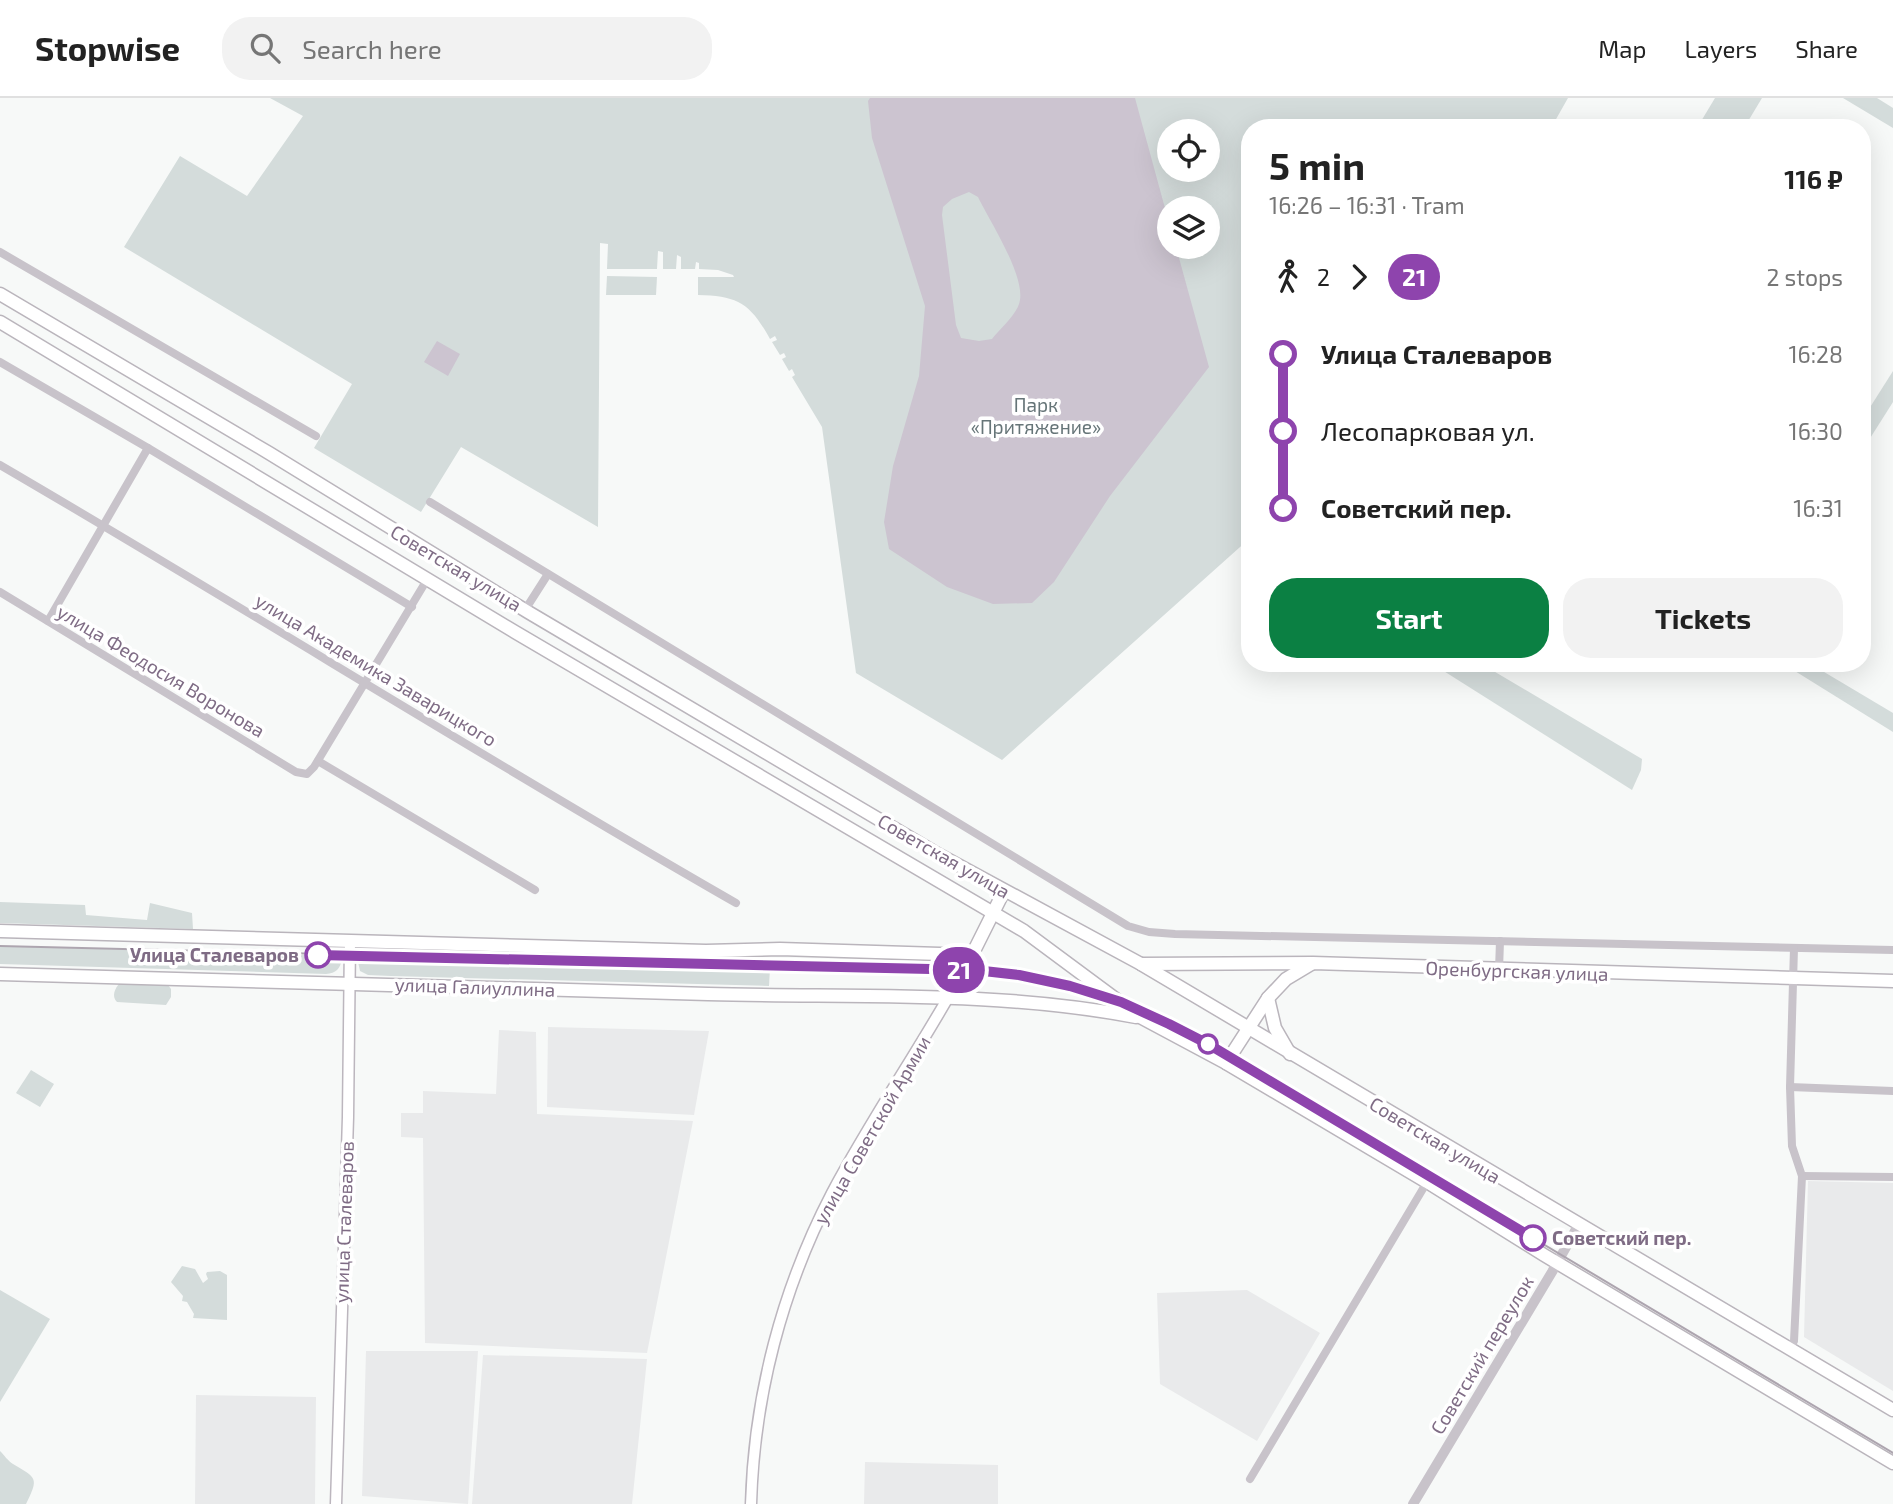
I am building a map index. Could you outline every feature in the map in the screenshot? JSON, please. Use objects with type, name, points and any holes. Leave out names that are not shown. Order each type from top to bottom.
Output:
[{"type":"main road","name":"Советская улица","points":[[0,294],[933,852],[1141,964],[1893,1410]]},
{"type":"main road","points":[[4,324],[21,306]]},
{"type":"main road","name":"Советская улица","points":[[4,324],[513,631],[1024,932],[1140,1017],[1226,1063],[1427,1182],[1893,1463]]},
{"type":"main road","points":[[513,631],[525,610]]},
{"type":"main road","name":"улица Советской Армии","points":[[751,1504],[752,1465],[767,1373],[781,1314],[800,1262],[833,1191],[949,998],[1004,891]]},
{"type":"main road","points":[[0,931],[706,951],[780,949],[972,955]]},
{"type":"main road","name":"улица Сталеваров","points":[[336,1504],[348,1117],[349,941]]},
{"type":"main road","name":"Оренбургская улица","points":[[1141,964],[1313,964],[1893,982]]},
{"type":"main road","points":[[1226,1063],[1268,998],[1286,979],[1313,964]]},
{"type":"main road","name":"улица Галиуллина","points":[[0,974],[721,995],[949,998]]},
{"type":"main road","name":"Советская улица","points":[[949,998],[1032,1002],[1140,1017]]},
{"type":"main road","points":[[1268,998],[1275,1028],[1290,1054]]},
{"type":"street","points":[[0,252],[316,436]]},
{"type":"street","points":[[0,362],[412,607]]},
{"type":"street","points":[[48,621],[148,448]]},
{"type":"street","name":"улица Академика Заварицкого","points":[[0,465],[617,835],[736,903]]},
{"type":"street","points":[[430,502],[1128,926],[1149,932],[1175,934],[1893,950]]},
{"type":"street","points":[[525,610],[548,575]]},
{"type":"street","points":[[428,578],[317,761],[535,890]]},
{"type":"street","name":"улица Феодосия Воронова","points":[[0,592],[296,772],[307,774],[317,761]]},
{"type":"street","points":[[1500,941],[1500,971]]},
{"type":"street","points":[[1790,1348],[1794,1341],[1802,1176],[1792,1146],[1790,1087],[1794,948]]},
{"type":"street","points":[[1790,1087],[1893,1091]]},
{"type":"street","points":[[1802,1176],[1893,1177]]},
{"type":"street","points":[[1250,1479],[1427,1182]]},
{"type":"street","name":"Советский переулок","points":[[1413,1504],[1579,1224]]},
{"type":"shaded area","points":[[870,98],[1135,98],[1162,196],[1157,196],[1157,259],[1179,259],[1209,367],[1110,496],[1054,582],[1032,603],[993,604],[947,587],[889,549],[884,522],[893,466],[919,376],[925,306],[872,138],[868,101]],"holes":[[[969,192],[978,197],[1018,280],[1019,304],[992,339],[979,341],[961,338],[956,325],[943,207],[952,199]]]},
{"type":"shaded area","points":[[437,341],[460,354],[448,376],[424,362]]},
{"type":"shaded area","points":[[548,1027],[709,1031],[694,1115],[547,1107]]},
{"type":"shaded area","points":[[499,1030],[536,1032],[537,1114],[693,1121],[647,1353],[425,1343],[423,1138],[401,1137],[401,1113],[423,1113],[423,1091],[496,1094]]},
{"type":"shaded area","points":[[1808,1181],[1893,1183],[1893,1391],[1804,1337]]},
{"type":"shaded area","points":[[1247,1290],[1320,1333],[1257,1441],[1160,1384],[1157,1293]]},
{"type":"shaded area","points":[[366,1351],[478,1351],[468,1504],[362,1496]]},
{"type":"shaded area","points":[[483,1355],[647,1359],[632,1504],[472,1504]]},
{"type":"shaded area","points":[[196,1395],[316,1397],[315,1504],[195,1504]]},
{"type":"shaded area","points":[[865,1462],[998,1465],[998,1504],[864,1504]]},
{"type":"green space","name":"Парк «Притяжение»","points":[[270,98],[1568,98],[1556,119],[1241,119],[1241,546],[1002,760],[856,673],[822,427],[792,377],[795,375],[792,369],[789,371],[782,359],[786,357],[784,353],[780,355],[772,342],[777,340],[775,336],[770,339],[756,317],[742,304],[723,297],[698,295],[698,277],[734,277],[733,275],[718,270],[699,269],[699,263],[696,262],[695,269],[681,269],[681,257],[677,255],[676,269],[663,269],[663,252],[658,251],[657,269],[607,269],[608,244],[600,243],[598,527],[461,447],[421,512],[314,448],[352,384],[124,247],[180,156],[247,196],[303,116]]},
{"type":"green space","points":[[1715,98],[1762,98],[1749,119],[1702,119]]},
{"type":"green space","points":[[1843,98],[1877,98],[1893,108],[1893,128]]},
{"type":"green space","points":[[607,276],[657,277],[656,295],[606,295]]},
{"type":"green space","points":[[1893,371],[1893,402],[1871,437],[1871,406]]},
{"type":"green space","points":[[1445,672],[1495,672],[1642,759],[1641,770],[1632,790]]},
{"type":"green space","points":[[1796,672],[1824,672],[1893,713],[1893,732]]},
{"type":"green space","points":[[0,902],[85,905],[86,915],[147,920],[150,903],[192,913],[193,929],[0,923]]},
{"type":"green space","points":[[0,946],[340,956],[342,959],[337,970],[326,974],[0,964]]},
{"type":"green space","points":[[357,957],[770,968],[769,986],[391,976],[368,975],[360,971]]},
{"type":"green space","points":[[120,983],[168,985],[171,997],[166,1005],[117,1002],[114,992]]},
{"type":"green space","points":[[31,1070],[54,1084],[40,1107],[16,1093]]},
{"type":"green space","points":[[182,1266],[195,1269],[203,1283],[208,1279],[207,1272],[220,1271],[227,1275],[227,1320],[193,1318],[194,1314],[187,1302],[182,1301],[183,1296],[171,1282]]},
{"type":"green space","points":[[0,1290],[50,1319],[0,1402]]},
{"type":"green space","points":[[0,1451],[33,1480],[33,1489],[26,1504],[0,1504]]},
{"type":"tram line","points":[[0,946],[975,970],[1019,975],[1070,986],[1121,1002],[1208,1044],[1893,1453]]},
{"type":"tram line","name":"21","points":[[318,955],[975,970],[1019,975],[1070,986],[1121,1002],[1208,1044],[1533,1238]]},
{"type":"place","name":"Улица Сталеваров","points":[[318,955]]},
{"type":"place","name":"Советский пер.","points":[[1533,1238]]}]
